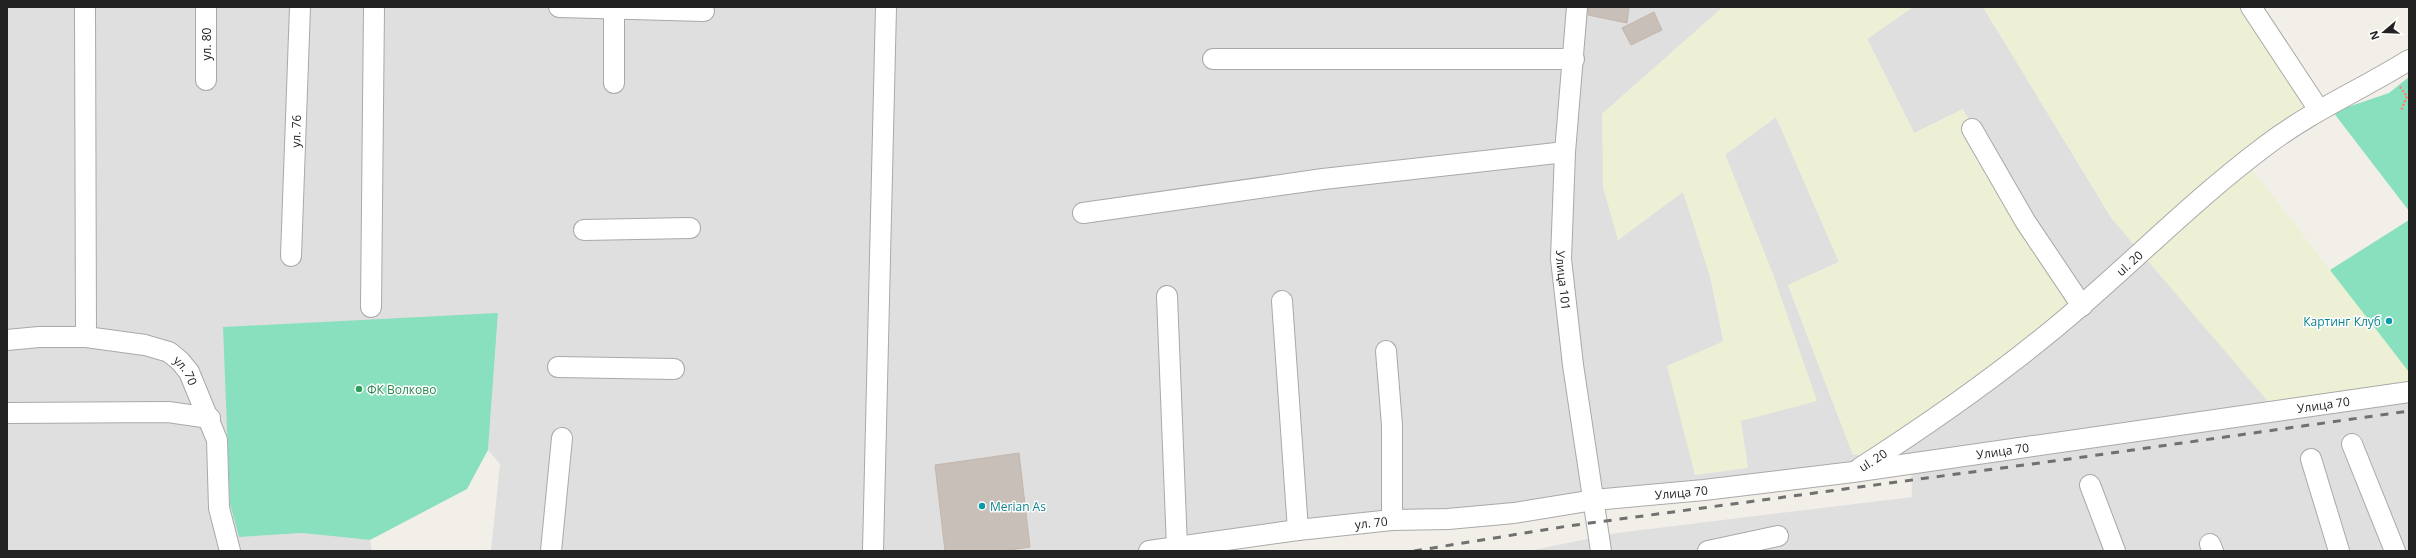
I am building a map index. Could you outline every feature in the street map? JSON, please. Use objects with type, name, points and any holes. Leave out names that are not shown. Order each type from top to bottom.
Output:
[{"type":"street","points":[[84,7],[86,337]]},
{"type":"street","name":"ул. 80","points":[[206,7],[206,80]]},
{"type":"street","name":"ул. 76","points":[[291,256],[300,7]]},
{"type":"street","points":[[371,307],[374,7]]},
{"type":"street","points":[[559,7],[704,11]]},
{"type":"street","points":[[873,551],[886,7]]},
{"type":"street","name":"Улица 101","points":[[1577,7],[1574,59],[1565,152],[1561,259],[1572,365],[1601,551]]},
{"type":"street","points":[[2251,7],[2319,110]]},
{"type":"street","points":[[614,8],[614,83]]},
{"type":"street","points":[[1213,59],[1574,59]]},
{"type":"street","name":"ul. 20","points":[[1853,472],[1930,423],[2004,370],[2082,306],[2198,200],[2265,146],[2319,110],[2409,60]]},
{"type":"street","points":[[1972,129],[2025,221],[2082,306]]},
{"type":"street","points":[[1083,214],[1323,179],[1565,152]]},
{"type":"street","points":[[584,230],[690,228]]},
{"type":"street","points":[[1167,296],[1177,546]]},
{"type":"street","points":[[1282,301],[1298,530]]},
{"type":"street","name":"ул. 70","points":[[7,340],[39,337],[86,337],[145,345],[169,352],[189,372],[210,418],[217,440],[219,508],[230,551]]},
{"type":"street","points":[[1386,351],[1392,425],[1392,520]]},
{"type":"street","points":[[558,367],[674,369]]},
{"type":"street","name":"Улица 70","points":[[1594,500],[1704,490],[1853,472],[2409,392]]},
{"type":"street","points":[[7,413],[168,412],[210,418]]},
{"type":"street","points":[[551,551],[562,438]]},
{"type":"street","points":[[2352,444],[2395,551]]},
{"type":"street","points":[[2311,459],[2339,551]]},
{"type":"street","points":[[2090,485],[2114,551]]},
{"type":"street","name":"ул. 70","points":[[1149,551],[1298,530],[1392,520],[1448,519],[1514,513],[1594,500]]},
{"type":"street","points":[[1708,551],[1778,536]]},
{"type":"path","points":[[2388,73],[2408,96],[2401,111]]},
{"type":"shaded area","points":[[7,7],[1723,7],[1602,114],[1618,240],[1683,191],[1710,276],[1740,421],[1774,277],[1725,154],[1776,117],[1839,262],[1788,285],[1853,455],[1963,110],[1914,133],[1867,39],[1913,7],[1983,7],[2112,219],[2409,387],[2409,551],[1528,551],[1617,533],[1912,497],[1911,465],[1417,527],[1193,551],[491,551],[500,464],[488,450],[498,313],[239,537],[302,533],[370,540],[372,551],[7,551]]},
{"type":"green space","points":[[1723,7],[1913,7],[1867,39],[1914,133],[1963,109],[2076,302],[1910,427],[1869,455],[1853,455],[1788,285],[1839,262],[1776,117],[1725,155],[1774,277],[1817,401],[1741,421],[1748,468],[1695,475],[1667,366],[1724,341],[1710,276],[1683,192],[1618,240],[1603,187],[1602,114]]},
{"type":"green space","points":[[1983,7],[2249,7],[2310,104],[2239,152],[2409,372],[2409,387],[2271,405],[2112,219]]},
{"type":"green space","points":[[2409,77],[2409,211],[2333,112],[2389,93]]},
{"type":"green space","name":"Картинг Клуб","points":[[2409,220],[2409,372],[2330,270]]},
{"type":"green space","name":"ФК Волково","points":[[498,313],[488,450],[467,489],[370,540],[302,533],[239,537],[230,504],[223,327]]},
{"type":"building","points":[[1588,7],[1629,7],[1627,23],[1588,15]]},
{"type":"building","points":[[1654,12],[1662,30],[1631,45],[1622,28]]},
{"type":"building","name":"Merian As","points":[[1019,453],[1030,547],[1004,551],[945,551],[935,465]]},
{"type":"railway","points":[[1414,551],[1568,526],[2069,459],[2409,411]]},
{"type":"place","name":"Картинг Клуб","points":[[2389,321]]},
{"type":"place","name":"ФК Волково","points":[[359,389]]},
{"type":"place","name":"Merian As","points":[[982,506]]}]
